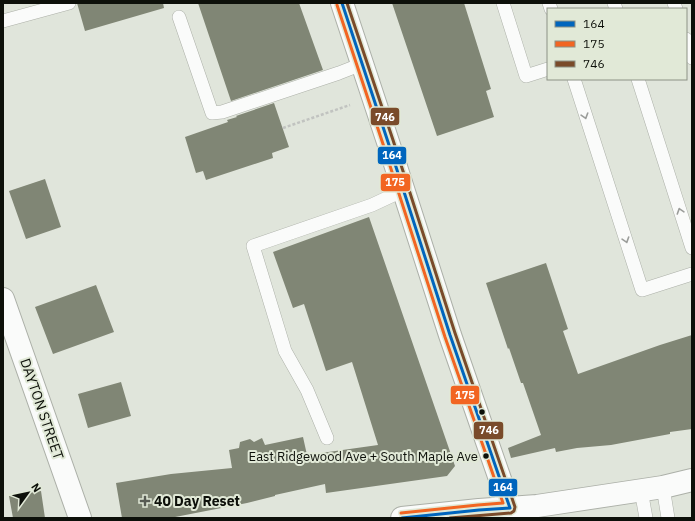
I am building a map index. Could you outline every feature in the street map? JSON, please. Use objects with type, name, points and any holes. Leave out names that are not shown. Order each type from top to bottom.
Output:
[{"type":"street","points":[[342,3],[450,335],[511,513]]},
{"type":"street","name":"DAYTON STREET","points":[[3,299],[80,518]]},
{"type":"street","points":[[402,518],[478,510],[511,513],[537,506],[663,487],[692,480]]},
{"type":"lane","points":[[3,21],[69,3]]},
{"type":"lane","points":[[502,3],[526,76],[547,69]]},
{"type":"lane","points":[[179,17],[212,113],[222,112],[362,64]]},
{"type":"lane","points":[[687,42],[692,58]]},
{"type":"lane","points":[[574,80],[642,290],[692,274]]},
{"type":"lane","points":[[638,80],[692,248]]},
{"type":"lane","points":[[327,438],[307,390],[286,351],[254,246],[372,205],[404,190]]},
{"type":"lane","points":[[663,487],[668,518]]},
{"type":"lane","points":[[641,490],[646,518]]},
{"type":"path","points":[[283,128],[350,104]]},
{"type":"building","points":[[77,3],[163,3],[164,8],[85,31]]},
{"type":"building","points":[[198,3],[299,3],[323,70],[231,101]]},
{"type":"building","points":[[392,3],[464,3],[491,89],[486,91],[494,117],[437,136]]},
{"type":"building","points":[[274,103],[289,147],[272,153],[273,158],[206,180],[203,171],[196,173],[185,137],[228,122],[227,120],[237,117],[236,116]]},
{"type":"building","points":[[45,179],[61,227],[26,239],[9,191]]},
{"type":"building","points":[[369,217],[455,466],[447,476],[326,493],[325,484],[247,503],[170,518],[122,518],[116,483],[171,474],[232,468],[229,450],[239,448],[240,442],[250,439],[254,442],[262,438],[265,445],[303,437],[307,455],[378,445],[352,362],[326,371],[304,304],[293,308],[273,252]]},
{"type":"building","points":[[546,263],[568,329],[563,331],[578,374],[692,335],[692,429],[670,432],[670,434],[611,445],[577,448],[556,452],[555,448],[511,458],[508,448],[541,435],[523,383],[521,383],[509,348],[508,349],[486,283]]},
{"type":"building","points":[[96,285],[114,332],[53,354],[35,307]]},
{"type":"building","points":[[121,382],[131,416],[88,428],[78,394]]},
{"type":"building","points":[[41,491],[45,518],[13,518],[9,496]]},
{"type":"transit line","name":"164","points":[[342,3],[450,335],[510,508],[402,518]]},
{"type":"transit line","name":"746","points":[[347,3],[455,333],[515,507],[514,511],[511,513],[450,518]]},
{"type":"transit line","name":"175","points":[[337,5],[445,337],[503,503],[401,513]]},
{"type":"place","name":"East Ridgewood Ave + South Maple Ave","points":[[486,456]]},
{"type":"place","name":"40 Day Reset","points":[[145,501]]}]
